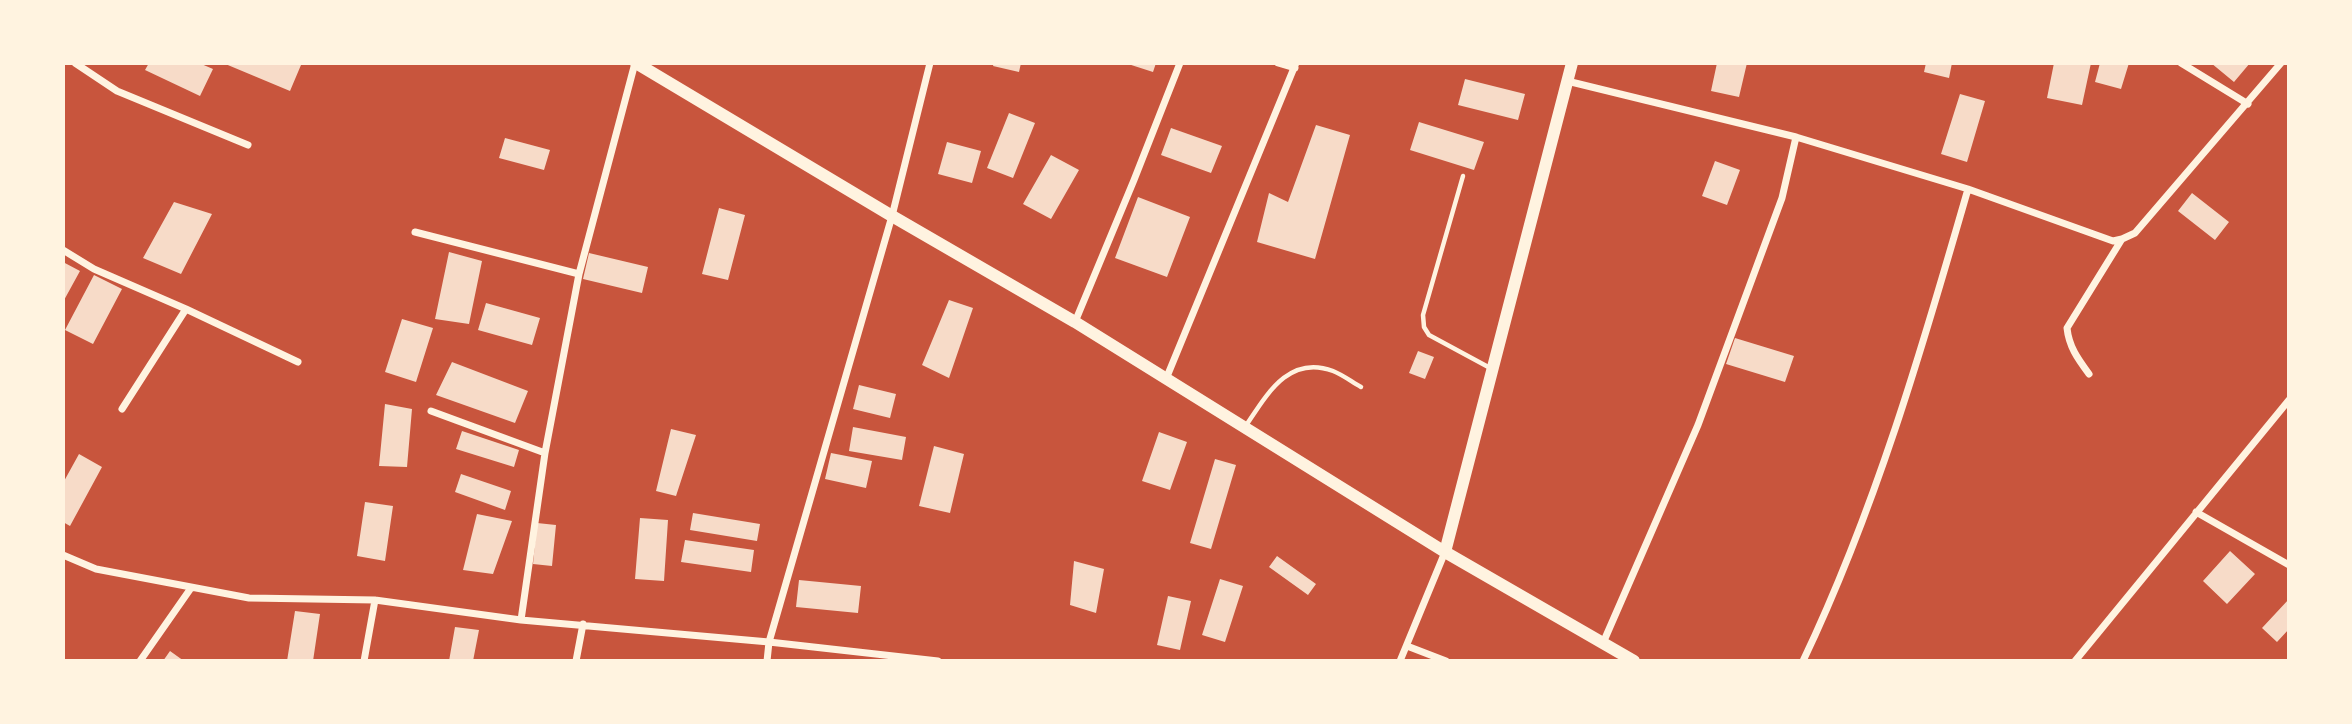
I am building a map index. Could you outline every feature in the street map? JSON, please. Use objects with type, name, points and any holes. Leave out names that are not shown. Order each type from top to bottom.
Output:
[{"type":"main road","points":[[635,63],[1075,322],[1445,552],[1634,661]]},
{"type":"main road","points":[[1445,552],[1572,63]]},
{"type":"street","points":[[75,63],[117,91],[248,145]]},
{"type":"street","points":[[522,620],[545,453],[579,274],[635,63]]},
{"type":"street","points":[[767,661],[769,642],[892,216],[930,63]]},
{"type":"street","points":[[1075,322],[1135,180],[1180,63]]},
{"type":"street","points":[[1166,379],[1296,65],[1278,63]]},
{"type":"street","points":[[2181,63],[2248,104]]},
{"type":"street","points":[[1567,81],[1796,137],[1968,189],[2113,241],[2135,233],[2281,63]]},
{"type":"street","points":[[1603,643],[1698,425],[1782,198],[1796,137]]},
{"type":"street","points":[[1803,661],[1828,608],[1874,490],[1942,283],[1968,189]]},
{"type":"street","points":[[415,232],[579,274]]},
{"type":"street","points":[[2089,374],[2068,341],[2067,328],[2122,239]]},
{"type":"street","points":[[63,250],[94,269],[298,362]]},
{"type":"street","points":[[122,409],[186,309]]},
{"type":"street","points":[[2075,661],[2289,400]]},
{"type":"street","points":[[431,411],[545,453]]},
{"type":"street","points":[[2196,512],[2289,565]]},
{"type":"street","points":[[1400,661],[1445,552]]},
{"type":"street","points":[[63,555],[96,569],[249,598],[375,600],[522,620],[769,642],[938,661]]},
{"type":"street","points":[[140,661],[191,588]]},
{"type":"street","points":[[364,661],[375,600]]},
{"type":"street","points":[[576,661],[583,624]]},
{"type":"street","points":[[1407,646],[1446,661]]},
{"type":"lane","points":[[1463,176],[1423,315],[1424,327],[1429,335],[1493,369]]},
{"type":"lane","points":[[1244,428],[1273,385],[1290,374],[1311,366],[1333,371],[1362,387]]},
{"type":"building","points":[[149,63],[199,63],[213,69],[200,96],[145,70]]},
{"type":"building","points":[[223,63],[296,63],[301,65],[290,91]]},
{"type":"building","points":[[994,63],[1021,63],[1019,72],[993,66]]},
{"type":"building","points":[[1125,63],[1156,63],[1153,72]]},
{"type":"building","points":[[1717,63],[1747,63],[1739,97],[1711,91]]},
{"type":"building","points":[[1926,63],[1952,63],[1949,78],[1924,72]]},
{"type":"building","points":[[2054,63],[2091,63],[2082,105],[2047,98]]},
{"type":"building","points":[[2100,63],[2129,63],[2121,89],[2095,82]]},
{"type":"building","points":[[2211,63],[2250,63],[2234,82]]},
{"type":"building","points":[[1465,79],[1525,94],[1518,120],[1458,105]]},
{"type":"building","points":[[1960,94],[1985,101],[1967,162],[1941,154]]},
{"type":"building","points":[[1009,113],[1035,123],[1013,178],[987,168]]},
{"type":"building","points":[[1419,122],[1484,142],[1474,170],[1410,150]]},
{"type":"building","points":[[1316,125],[1350,135],[1315,259],[1257,242],[1269,193],[1288,202]]},
{"type":"building","points":[[1171,128],[1222,146],[1211,173],[1161,155]]},
{"type":"building","points":[[505,138],[550,150],[544,170],[499,158]]},
{"type":"building","points":[[947,142],[981,151],[972,183],[938,174]]},
{"type":"building","points":[[1051,155],[1079,170],[1051,219],[1023,204]]},
{"type":"building","points":[[1715,161],[1740,170],[1727,205],[1702,196]]},
{"type":"building","points":[[2192,193],[2229,222],[2215,240],[2178,211]]},
{"type":"building","points":[[1138,197],[1190,217],[1167,277],[1115,258]]},
{"type":"building","points":[[174,202],[212,214],[181,274],[143,258]]},
{"type":"building","points":[[719,208],[745,215],[728,280],[702,274]]},
{"type":"building","points":[[449,252],[482,261],[469,324],[435,319]]},
{"type":"building","points":[[589,253],[648,267],[642,293],[583,279]]},
{"type":"building","points":[[63,262],[80,271],[63,302]]},
{"type":"building","points":[[94,275],[122,289],[93,344],[65,330]]},
{"type":"building","points":[[949,300],[973,308],[949,378],[922,365]]},
{"type":"building","points":[[486,303],[540,318],[532,345],[478,330]]},
{"type":"building","points":[[402,319],[433,328],[416,382],[385,372]]},
{"type":"building","points":[[1735,338],[1794,356],[1785,382],[1726,364]]},
{"type":"building","points":[[1418,351],[1434,357],[1425,379],[1409,373]]},
{"type":"building","points":[[452,362],[528,391],[515,423],[436,395]]},
{"type":"building","points":[[859,385],[896,394],[890,418],[853,409]]},
{"type":"building","points":[[385,404],[412,409],[407,467],[379,466]]},
{"type":"building","points":[[853,427],[906,437],[902,460],[849,451]]},
{"type":"building","points":[[671,429],[696,435],[676,496],[656,491]]},
{"type":"building","points":[[462,431],[519,450],[514,467],[456,449]]},
{"type":"building","points":[[1159,432],[1187,442],[1170,490],[1142,481]]},
{"type":"building","points":[[934,446],[964,454],[950,513],[919,506]]},
{"type":"building","points":[[831,453],[872,461],[866,488],[825,479]]},
{"type":"building","points":[[79,454],[102,467],[70,526],[63,522],[63,483]]},
{"type":"building","points":[[1215,459],[1236,465],[1211,549],[1190,543]]},
{"type":"building","points":[[461,474],[511,491],[505,510],[455,492]]},
{"type":"building","points":[[365,502],[393,506],[385,561],[357,556]]},
{"type":"building","points":[[693,513],[760,524],[757,541],[690,530]]},
{"type":"building","points":[[477,514],[512,521],[493,574],[463,570]]},
{"type":"building","points":[[640,518],[668,520],[664,581],[635,579]]},
{"type":"building","points":[[537,523],[556,525],[552,566],[533,564]]},
{"type":"building","points":[[685,540],[754,550],[751,572],[681,562]]},
{"type":"building","points":[[2230,551],[2255,574],[2227,604],[2203,581]]},
{"type":"building","points":[[1277,556],[1316,584],[1308,595],[1269,567]]},
{"type":"building","points":[[1074,561],[1104,569],[1096,613],[1070,605]]},
{"type":"building","points":[[1220,579],[1243,586],[1225,642],[1202,635]]},
{"type":"building","points":[[799,580],[861,586],[858,613],[796,607]]},
{"type":"building","points":[[1168,596],[1191,601],[1180,650],[1157,645]]},
{"type":"building","points":[[2289,599],[2289,629],[2277,642],[2262,628]]},
{"type":"building","points":[[295,611],[320,614],[313,661],[287,661]]},
{"type":"building","points":[[455,627],[479,630],[473,661],[449,661]]},
{"type":"building","points":[[170,651],[184,661],[163,661]]}]
